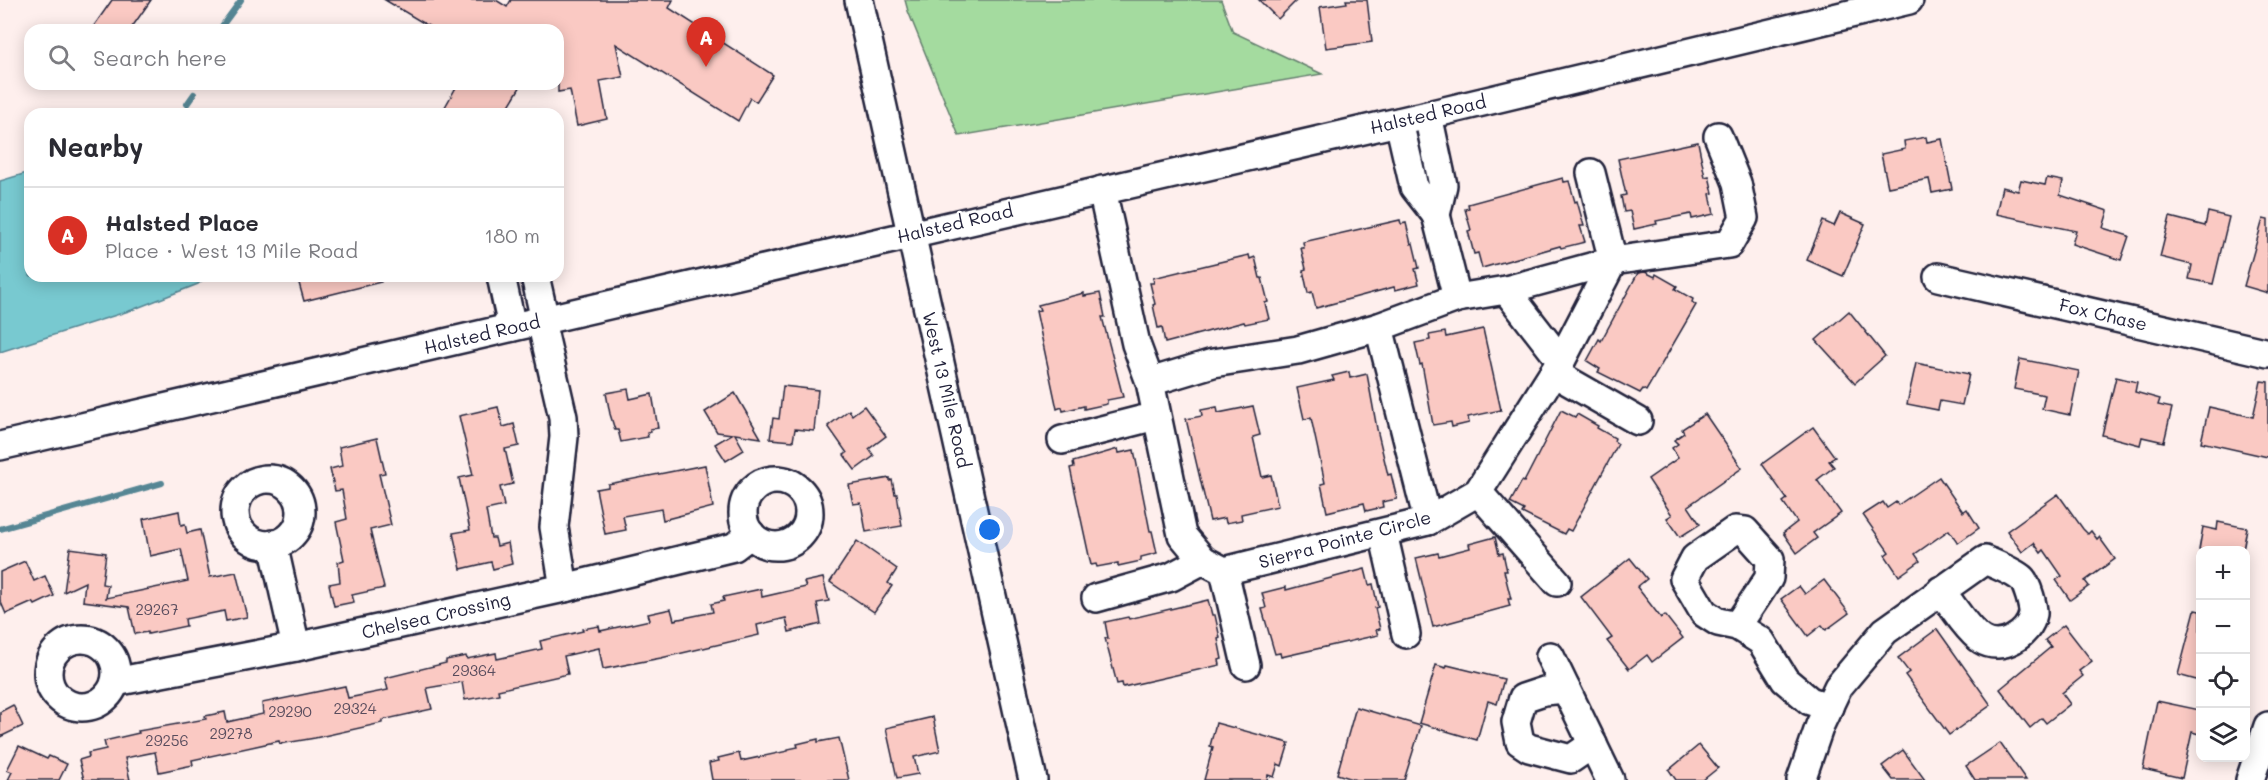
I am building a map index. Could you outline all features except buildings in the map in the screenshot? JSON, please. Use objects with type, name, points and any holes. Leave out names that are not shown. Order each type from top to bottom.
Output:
[{"type":"street","name":"West 13 Mile Road","points":[[859,0],[1033,780]]},
{"type":"street","name":"Halsted Road","points":[[0,446],[1399,122],[1909,0]]},
{"type":"street","points":[[1428,115],[1443,185],[1436,214]]},
{"type":"street","points":[[1399,122],[1414,187],[1436,214],[1457,298]]},
{"type":"street","points":[[1150,382],[1213,363],[1298,350],[1379,327],[1457,298],[1506,290],[1613,261],[1729,244],[1744,218],[1737,183],[1718,136]]},
{"type":"street","points":[[1591,173],[1613,261]]},
{"type":"street","points":[[1102,190],[1136,344],[1150,382],[1182,535],[1213,566],[1246,665]]},
{"type":"street","name":"Sierra Pointe Circle","points":[[1096,598],[1213,566],[1383,533],[1428,521],[1478,492],[1557,367],[1613,261]]},
{"type":"street","name":"Fox Chase","points":[[1938,277],[2268,353]]},
{"type":"street","points":[[502,282],[512,327]]},
{"type":"street","points":[[537,282],[563,417],[564,437],[554,526],[564,588]]},
{"type":"street","points":[[1506,290],[1557,367],[1638,421]]},
{"type":"street","points":[[1379,327],[1428,521]]},
{"type":"street","points":[[1062,440],[1156,416]]},
{"type":"street","points":[[1478,492],[1557,582]]},
{"type":"street","points":[[1383,533],[1406,634]]},
{"type":"street","name":"Chelsea Crossing","points":[[115,682],[296,647],[564,588],[734,547],[751,534]]},
{"type":"street","points":[[273,544],[296,647]]},
{"type":"street","points":[[1803,776],[1820,725],[1838,687],[1884,631],[1941,590]]},
{"type":"street","points":[[1737,626],[1761,641],[1785,680],[1810,700],[1829,707]]},
{"type":"street","points":[[1550,656],[1610,780]]},
{"type":"street","points":[[1566,689],[1531,694],[1523,698],[1516,722],[1520,742],[1529,748],[1571,759],[1593,744]]},
{"type":"street","points":[[2250,780],[2268,726]]},
{"type":"green space","points":[[905,0],[1221,0],[1233,32],[1322,74],[959,136]]},
{"type":"water","points":[[24,174],[24,282],[200,282],[132,310],[0,352],[0,181]]},
{"type":"waterway","points":[[223,24],[241,0]]},
{"type":"waterway","points":[[187,104],[194,94]]},
{"type":"waterway","points":[[0,529],[162,483]]},
{"type":"place","name":"Halsted Place","points":[[706,67]]}]
